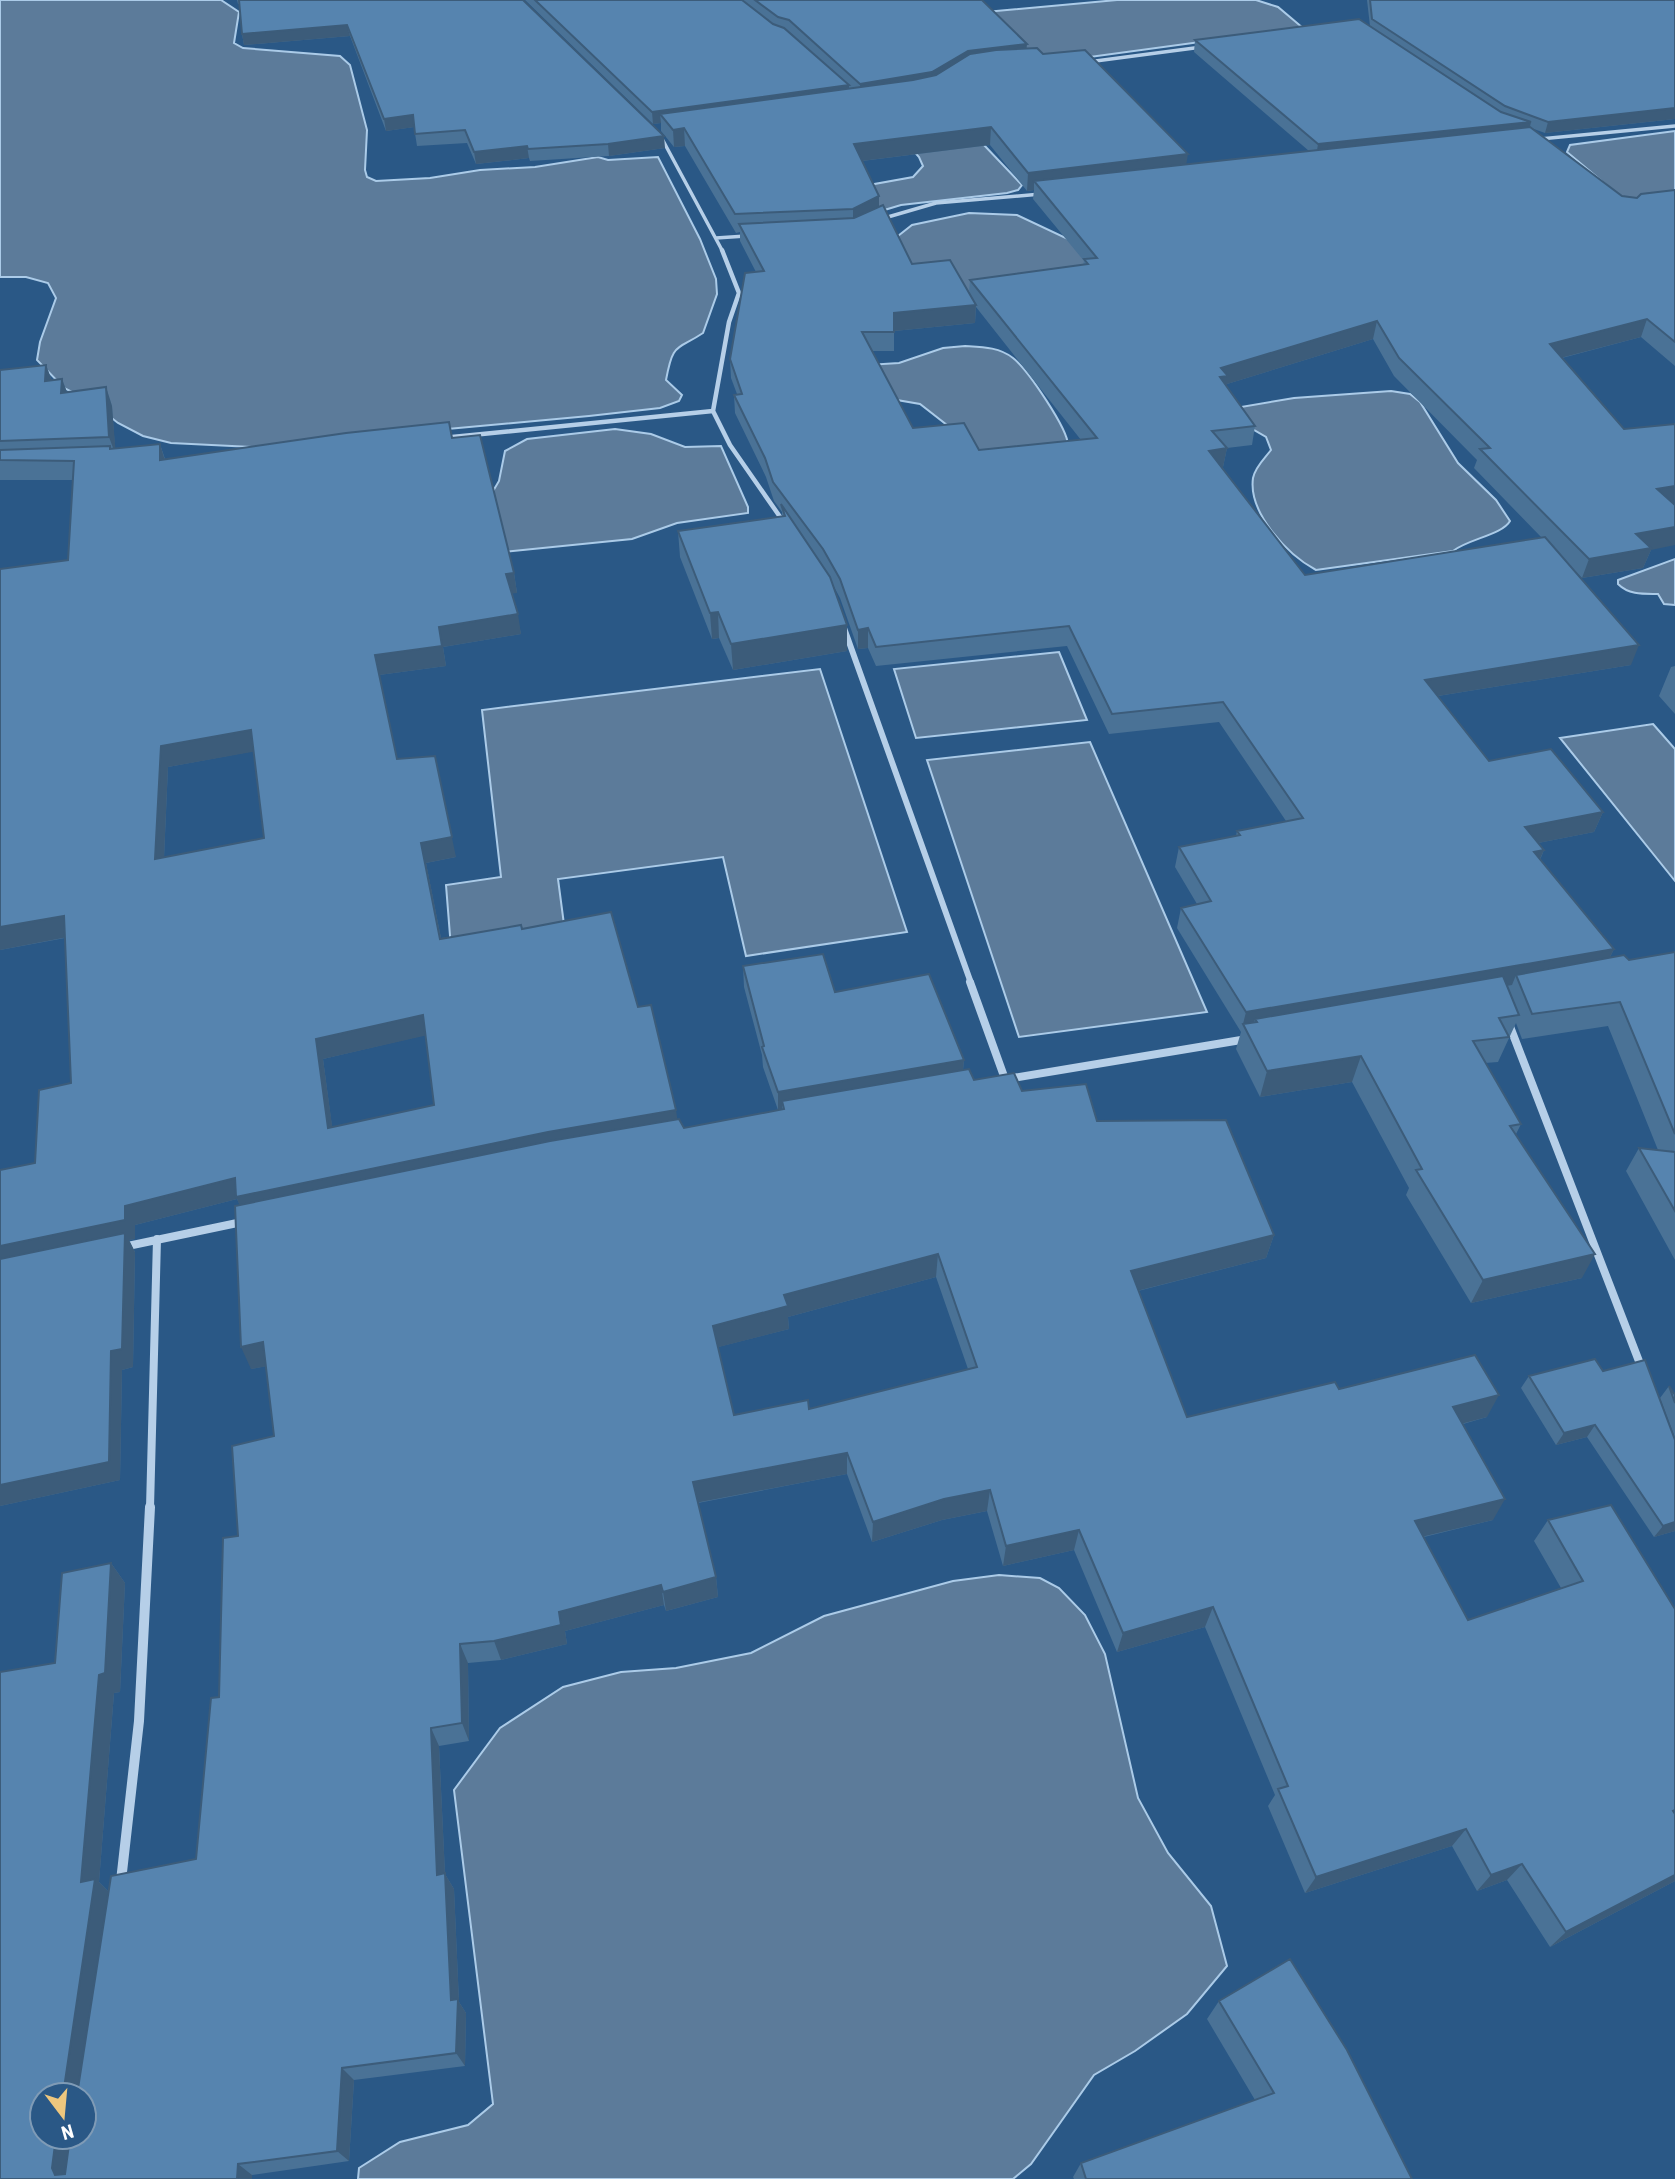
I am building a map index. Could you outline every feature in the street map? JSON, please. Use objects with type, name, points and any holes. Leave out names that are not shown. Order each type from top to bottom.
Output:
[{"type":"street","points":[[1077,63],[1209,46]]},
{"type":"street","points":[[1532,139],[1546,142],[1675,126]]},
{"type":"street","points":[[654,128],[667,143],[716,238],[739,293],[729,322],[713,411],[730,445],[789,529]]},
{"type":"street","points":[[1536,133],[1546,142]]},
{"type":"street","points":[[876,222],[897,211],[1044,194]]},
{"type":"street","points":[[716,238],[755,236]]},
{"type":"street","points":[[427,439],[713,411]]},
{"type":"street","points":[[844,626],[1005,1079]]},
{"type":"street","points":[[1508,1020],[1647,1381]]},
{"type":"street","points":[[992,1081],[1260,1037]]},
{"type":"street","points":[[118,1248],[252,1220]]},
{"type":"street","points":[[119,1896],[133,1801],[147,1593],[157,1240]]},
{"type":"water","points":[[0,0],[221,0],[239,12],[234,43],[243,48],[340,56],[350,65],[367,130],[367,177],[376,181],[535,167],[598,157],[608,160],[658,157],[700,239],[716,279],[717,294],[703,333],[677,349],[671,359],[666,380],[682,395],[679,401],[660,408],[589,416],[252,447],[171,443],[143,436],[118,423],[90,401],[64,388],[37,360],[40,342],[56,298],[48,283],[26,277],[0,277]]},
{"type":"water","points":[[1117,0],[1256,0],[1278,7],[1303,28],[1075,59],[990,48],[952,15]]},
{"type":"water","points":[[1675,131],[1675,220],[1628,203],[1567,152],[1570,145]]},
{"type":"water","points":[[902,138],[983,144],[1022,185],[1018,190],[1007,193],[901,205],[881,211],[858,187],[913,177],[923,166],[919,157]]},
{"type":"water","points":[[969,213],[1017,215],[1072,241],[1226,226],[1004,293],[954,292],[928,285],[889,243],[912,225]]},
{"type":"water","points":[[965,346],[996,350],[1013,358],[1046,400],[1062,427],[1068,446],[988,457],[920,404],[897,400],[866,365],[899,363],[943,348]]},
{"type":"water","points":[[1391,391],[1410,394],[1420,402],[1458,463],[1496,500],[1510,521],[1500,530],[1453,551],[1316,570],[1282,544],[1263,519],[1253,491],[1253,478],[1258,466],[1271,450],[1266,437],[1237,420],[1235,408],[1294,398]]},
{"type":"water","points":[[615,429],[651,434],[685,447],[721,446],[748,507],[748,513],[677,523],[632,539],[504,552],[489,498],[499,481],[505,451],[527,439]]},
{"type":"water","points":[[1675,559],[1675,605],[1664,604],[1658,594],[1632,592],[1618,584],[1618,580]]},
{"type":"water","points":[[1059,652],[1087,720],[916,738],[894,669]]},
{"type":"water","points":[[820,669],[907,932],[746,956],[723,857],[558,879],[565,932],[451,948],[446,885],[501,877],[482,710]]},
{"type":"water","points":[[1653,724],[1675,749],[1675,881],[1560,738]]},
{"type":"water","points":[[1090,742],[1207,1012],[1019,1037],[927,760]]},
{"type":"water","points":[[999,1575],[1040,1578],[1059,1588],[1085,1615],[1105,1654],[1138,1798],[1168,1853],[1211,1906],[1227,1966],[1187,2014],[1135,2051],[1094,2075],[1031,2164],[1013,2179],[358,2179],[359,2168],[400,2142],[468,2125],[493,2104],[454,1790],[500,1728],[563,1687],[621,1672],[676,1668],[751,1653],[824,1616],[953,1581]]},
{"type":"building","points":[[239,0],[523,0],[664,136],[608,144],[528,149],[527,146],[474,152],[465,130],[415,134],[413,115],[384,119],[347,25],[242,34]]},
{"type":"building","points":[[535,0],[742,0],[773,24],[784,28],[849,85],[652,112]]},
{"type":"building","points":[[755,0],[982,0],[1027,44],[968,51],[932,72],[860,84],[789,20],[778,17]]},
{"type":"building","points":[[1370,0],[1675,0],[1675,108],[1548,122],[1505,106],[1372,19]]},
{"type":"building","points":[[1359,19],[1501,112],[1531,122],[1318,144],[1195,40]]},
{"type":"building","points":[[1037,48],[1043,54],[1085,50],[1188,154],[1028,173],[991,127],[854,144],[879,196],[853,209],[735,214],[684,128],[673,130],[660,114],[913,80],[936,75],[970,54]]},
{"type":"building","points":[[1530,127],[1622,196],[1637,198],[1641,194],[1675,190],[1675,342],[1647,319],[1550,344],[1624,429],[1675,424],[1675,486],[1657,489],[1675,505],[1675,527],[1636,534],[1651,548],[1589,559],[1480,449],[1490,448],[1399,358],[1377,321],[1221,368],[1228,376],[1220,377],[1255,426],[1212,431],[1227,448],[1209,451],[1305,575],[1545,537],[1639,645],[1425,680],[1489,761],[1551,749],[1603,812],[1525,827],[1544,850],[1534,852],[1614,949],[1246,1012],[1181,908],[1211,901],[1179,847],[1240,835],[1237,831],[1303,818],[1223,702],[1112,714],[1069,626],[876,647],[868,628],[858,630],[840,579],[823,549],[773,482],[765,458],[734,395],[742,394],[730,359],[745,273],[764,271],[739,224],[854,218],[883,205],[912,264],[950,260],[976,305],[894,313],[894,332],[862,332],[913,428],[964,423],[979,450],[1097,438],[970,280],[1088,264],[1084,259],[1097,258],[1034,181]]},
{"type":"building","points":[[46,365],[45,381],[62,379],[61,393],[106,387],[109,437],[0,441],[0,370]]},
{"type":"building","points":[[449,422],[452,438],[480,435],[514,573],[506,574],[518,614],[439,627],[442,646],[375,655],[397,759],[435,756],[452,837],[421,843],[440,939],[521,925],[522,929],[611,912],[638,1007],[651,1005],[676,1110],[548,1132],[236,1197],[235,1178],[125,1206],[125,1220],[0,1246],[0,1170],[35,1163],[39,1090],[71,1083],[64,916],[0,927],[0,569],[68,560],[74,461],[0,460],[0,450],[110,446],[110,449],[160,444],[160,460],[346,433]],"holes":[[[251,730],[264,838],[155,859],[161,746]],[[423,1015],[434,1105],[328,1128],[316,1039]]]},
{"type":"building","points":[[781,504],[830,577],[847,625],[731,644],[718,612],[710,613],[678,531],[785,516]]},
{"type":"building","points":[[1675,952],[1675,1134],[1620,1002],[1532,1014],[1516,975],[1624,955],[1629,960]]},
{"type":"building","points":[[823,954],[835,992],[929,974],[964,1060],[778,1092],[762,1047],[764,1046],[743,966]]},
{"type":"building","points":[[1503,976],[1519,1015],[1499,1018],[1509,1037],[1473,1041],[1521,1124],[1510,1126],[1595,1254],[1483,1280],[1416,1170],[1422,1169],[1361,1056],[1267,1071],[1243,1024],[1257,1022],[1255,1019]]},
{"type":"building","points":[[969,1069],[974,1080],[1014,1073],[1022,1091],[1086,1084],[1097,1121],[1226,1120],[1274,1235],[1131,1271],[1187,1417],[1335,1382],[1339,1389],[1475,1355],[1499,1395],[1453,1407],[1505,1499],[1415,1521],[1468,1620],[1583,1581],[1548,1520],[1611,1505],[1675,1609],[1675,1875],[1566,1932],[1522,1864],[1491,1875],[1466,1829],[1316,1877],[1278,1789],[1288,1786],[1213,1607],[1123,1633],[1079,1530],[1006,1546],[990,1490],[944,1499],[873,1522],[847,1453],[693,1482],[716,1577],[663,1592],[661,1585],[559,1612],[561,1625],[494,1641],[460,1644],[462,1723],[431,1728],[437,1875],[445,1873],[451,2000],[458,1999],[456,2053],[342,2068],[337,2151],[238,2164],[237,2179],[0,2179],[0,1672],[55,1663],[62,1573],[111,1563],[105,1673],[99,1675],[81,1882],[95,1879],[65,2081],[28,2081],[28,2151],[54,2151],[52,2168],[55,2175],[65,2174],[68,2151],[98,2151],[98,2081],[79,2081],[111,1876],[196,1859],[211,1698],[219,1697],[223,1538],[238,1536],[232,1446],[274,1436],[263,1342],[241,1347],[235,1206],[550,1141],[679,1119],[684,1128],[784,1109],[782,1101]],"holes":[[[938,1254],[977,1367],[809,1409],[808,1400],[734,1415],[713,1326],[788,1306],[784,1295]]]},
{"type":"building","points":[[1639,1148],[1675,1152],[1675,1211]]},
{"type":"building","points":[[125,1233],[122,1349],[111,1351],[109,1462],[0,1485],[0,1259]]},
{"type":"building","points":[[1595,1359],[1603,1371],[1645,1360],[1675,1440],[1675,1522],[1663,1526],[1595,1425],[1564,1433],[1529,1376]]},
{"type":"building","points":[[1290,1959],[1347,2050],[1412,2179],[1086,2179],[1081,2163],[1274,2093],[1219,2001]]}]
